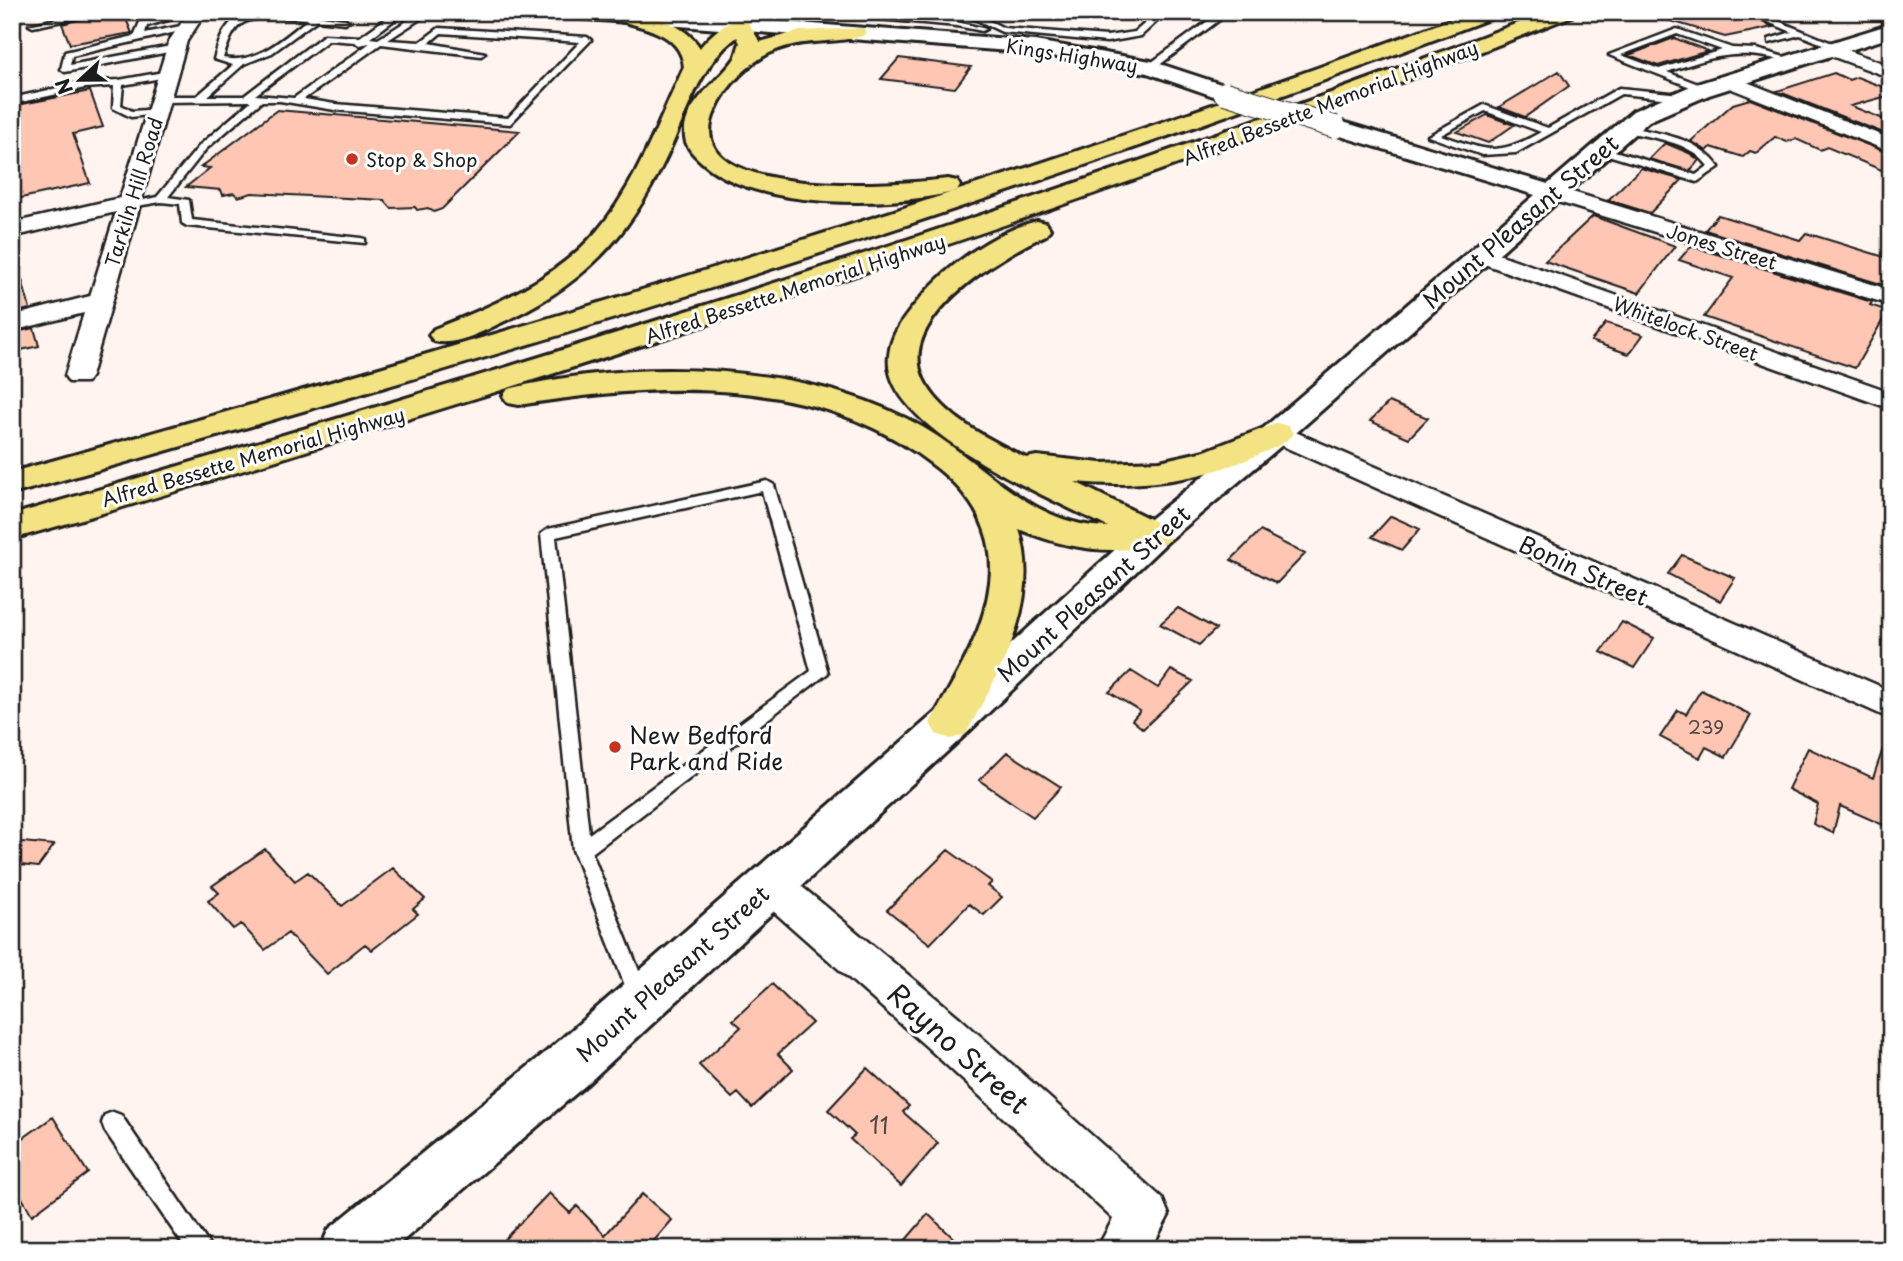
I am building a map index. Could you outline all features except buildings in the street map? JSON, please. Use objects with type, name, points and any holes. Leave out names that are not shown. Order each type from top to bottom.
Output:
[{"type":"highway","name":"Alfred Bessette Memorial Highway","points":[[12,480],[343,389],[750,266],[1173,128],[1490,12]]},
{"type":"highway","name":"Alfred Bessette Memorial Highway","points":[[12,527],[274,450],[840,274],[1248,135],[1565,12]]},
{"type":"highway","points":[[620,15],[666,30],[681,38],[693,54],[695,67]]},
{"type":"highway","points":[[12,480],[188,417],[427,342],[487,318],[551,285],[595,250],[623,215],[695,67],[714,44],[740,25],[750,43],[746,56],[706,105],[695,126],[695,136],[699,147],[723,167],[743,176],[794,189],[874,193],[971,182],[1173,128]]},
{"type":"highway","points":[[746,56],[783,41],[856,32]]},
{"type":"highway","points":[[1153,535],[1103,540],[1060,534],[1026,519],[931,413],[908,379],[903,346],[915,318],[960,275],[999,247],[1248,135]]},
{"type":"highway","points":[[274,450],[457,408],[563,389],[643,382],[720,382],[796,391],[877,417],[974,463],[1027,464],[1112,475],[1147,474],[1209,464],[1236,454],[1277,433]]},
{"type":"highway","points":[[951,723],[993,648],[1006,612],[1009,586],[1003,536],[974,463]]},
{"type":"main road","name":"Kings Highway","points":[[574,12],[1035,47],[1151,68],[1455,163],[1547,175]]},
{"type":"main road","name":"Mount Pleasant Street","points":[[349,1249],[467,1153],[641,1001],[769,883],[951,723],[1153,535],[1277,433],[1481,255],[1547,175],[1599,153],[1651,109],[1703,89],[1891,30]]},
{"type":"street","name":"Tarkiln Hill Road","points":[[78,376],[176,48],[192,17]]},
{"type":"street","points":[[1833,48],[1891,72]]},
{"type":"street","points":[[1729,81],[1891,146]]},
{"type":"street","name":"Jones Street","points":[[1547,175],[1891,298]]},
{"type":"street","points":[[12,230],[129,204]]},
{"type":"street","name":"Whitelock Street","points":[[1481,255],[1891,401]]},
{"type":"street","points":[[12,324],[100,301]]},
{"type":"street","name":"Bonin Street","points":[[1277,433],[1891,706]]},
{"type":"street","name":"Rayno Street","points":[[769,883],[944,1033],[1134,1232]]},
{"type":"lane","points":[[33,25],[102,12]]},
{"type":"lane","points":[[321,69],[401,12]]},
{"type":"lane","points":[[297,100],[427,12]]},
{"type":"lane","points":[[881,12],[878,17],[1107,39],[1138,34],[1163,12]]},
{"type":"lane","points":[[964,12],[1002,30]]},
{"type":"lane","points":[[1748,12],[1801,32],[1833,48]]},
{"type":"lane","points":[[1151,68],[1219,14]]},
{"type":"lane","points":[[141,34],[143,24],[192,17]]},
{"type":"lane","points":[[176,48],[65,69],[68,54],[118,44],[192,17]]},
{"type":"lane","points":[[246,99],[345,21],[314,19],[244,17],[229,31],[218,59],[232,64],[240,63],[274,48],[314,19]]},
{"type":"lane","points":[[119,83],[116,106],[131,114],[159,105],[199,99],[280,98],[335,107],[510,121],[587,40],[439,30],[422,45]]},
{"type":"lane","points":[[1703,89],[1613,55],[1677,31],[1728,49],[1771,53],[1794,61]]},
{"type":"lane","points":[[455,44],[469,32]]},
{"type":"lane","points":[[1772,41],[1801,32]]},
{"type":"lane","points":[[327,37],[422,45],[455,44],[481,54]]},
{"type":"lane","points":[[1659,72],[1728,49]]},
{"type":"lane","points":[[199,99],[240,63]]},
{"type":"lane","points":[[12,101],[85,85],[119,83],[169,74]]},
{"type":"lane","points":[[280,98],[290,90]]},
{"type":"lane","points":[[1549,131],[1483,108],[1433,136],[1482,152],[1516,150],[1619,91],[1682,97]]},
{"type":"lane","points":[[161,199],[197,155],[260,98]]},
{"type":"lane","points":[[1599,153],[1697,179],[1714,167],[1708,156],[1696,148],[1625,129]]},
{"type":"lane","points":[[129,204],[161,199],[185,202],[187,223],[361,241]]},
{"type":"lane","points":[[582,850],[820,673],[766,485],[548,534],[582,850],[641,1001]]},
{"type":"lane","points":[[113,1123],[201,1249]]},
{"type":"place","name":"Stop & Shop","points":[[352,159]]},
{"type":"place","name":"New Bedford Park and Ride","points":[[615,747]]}]
